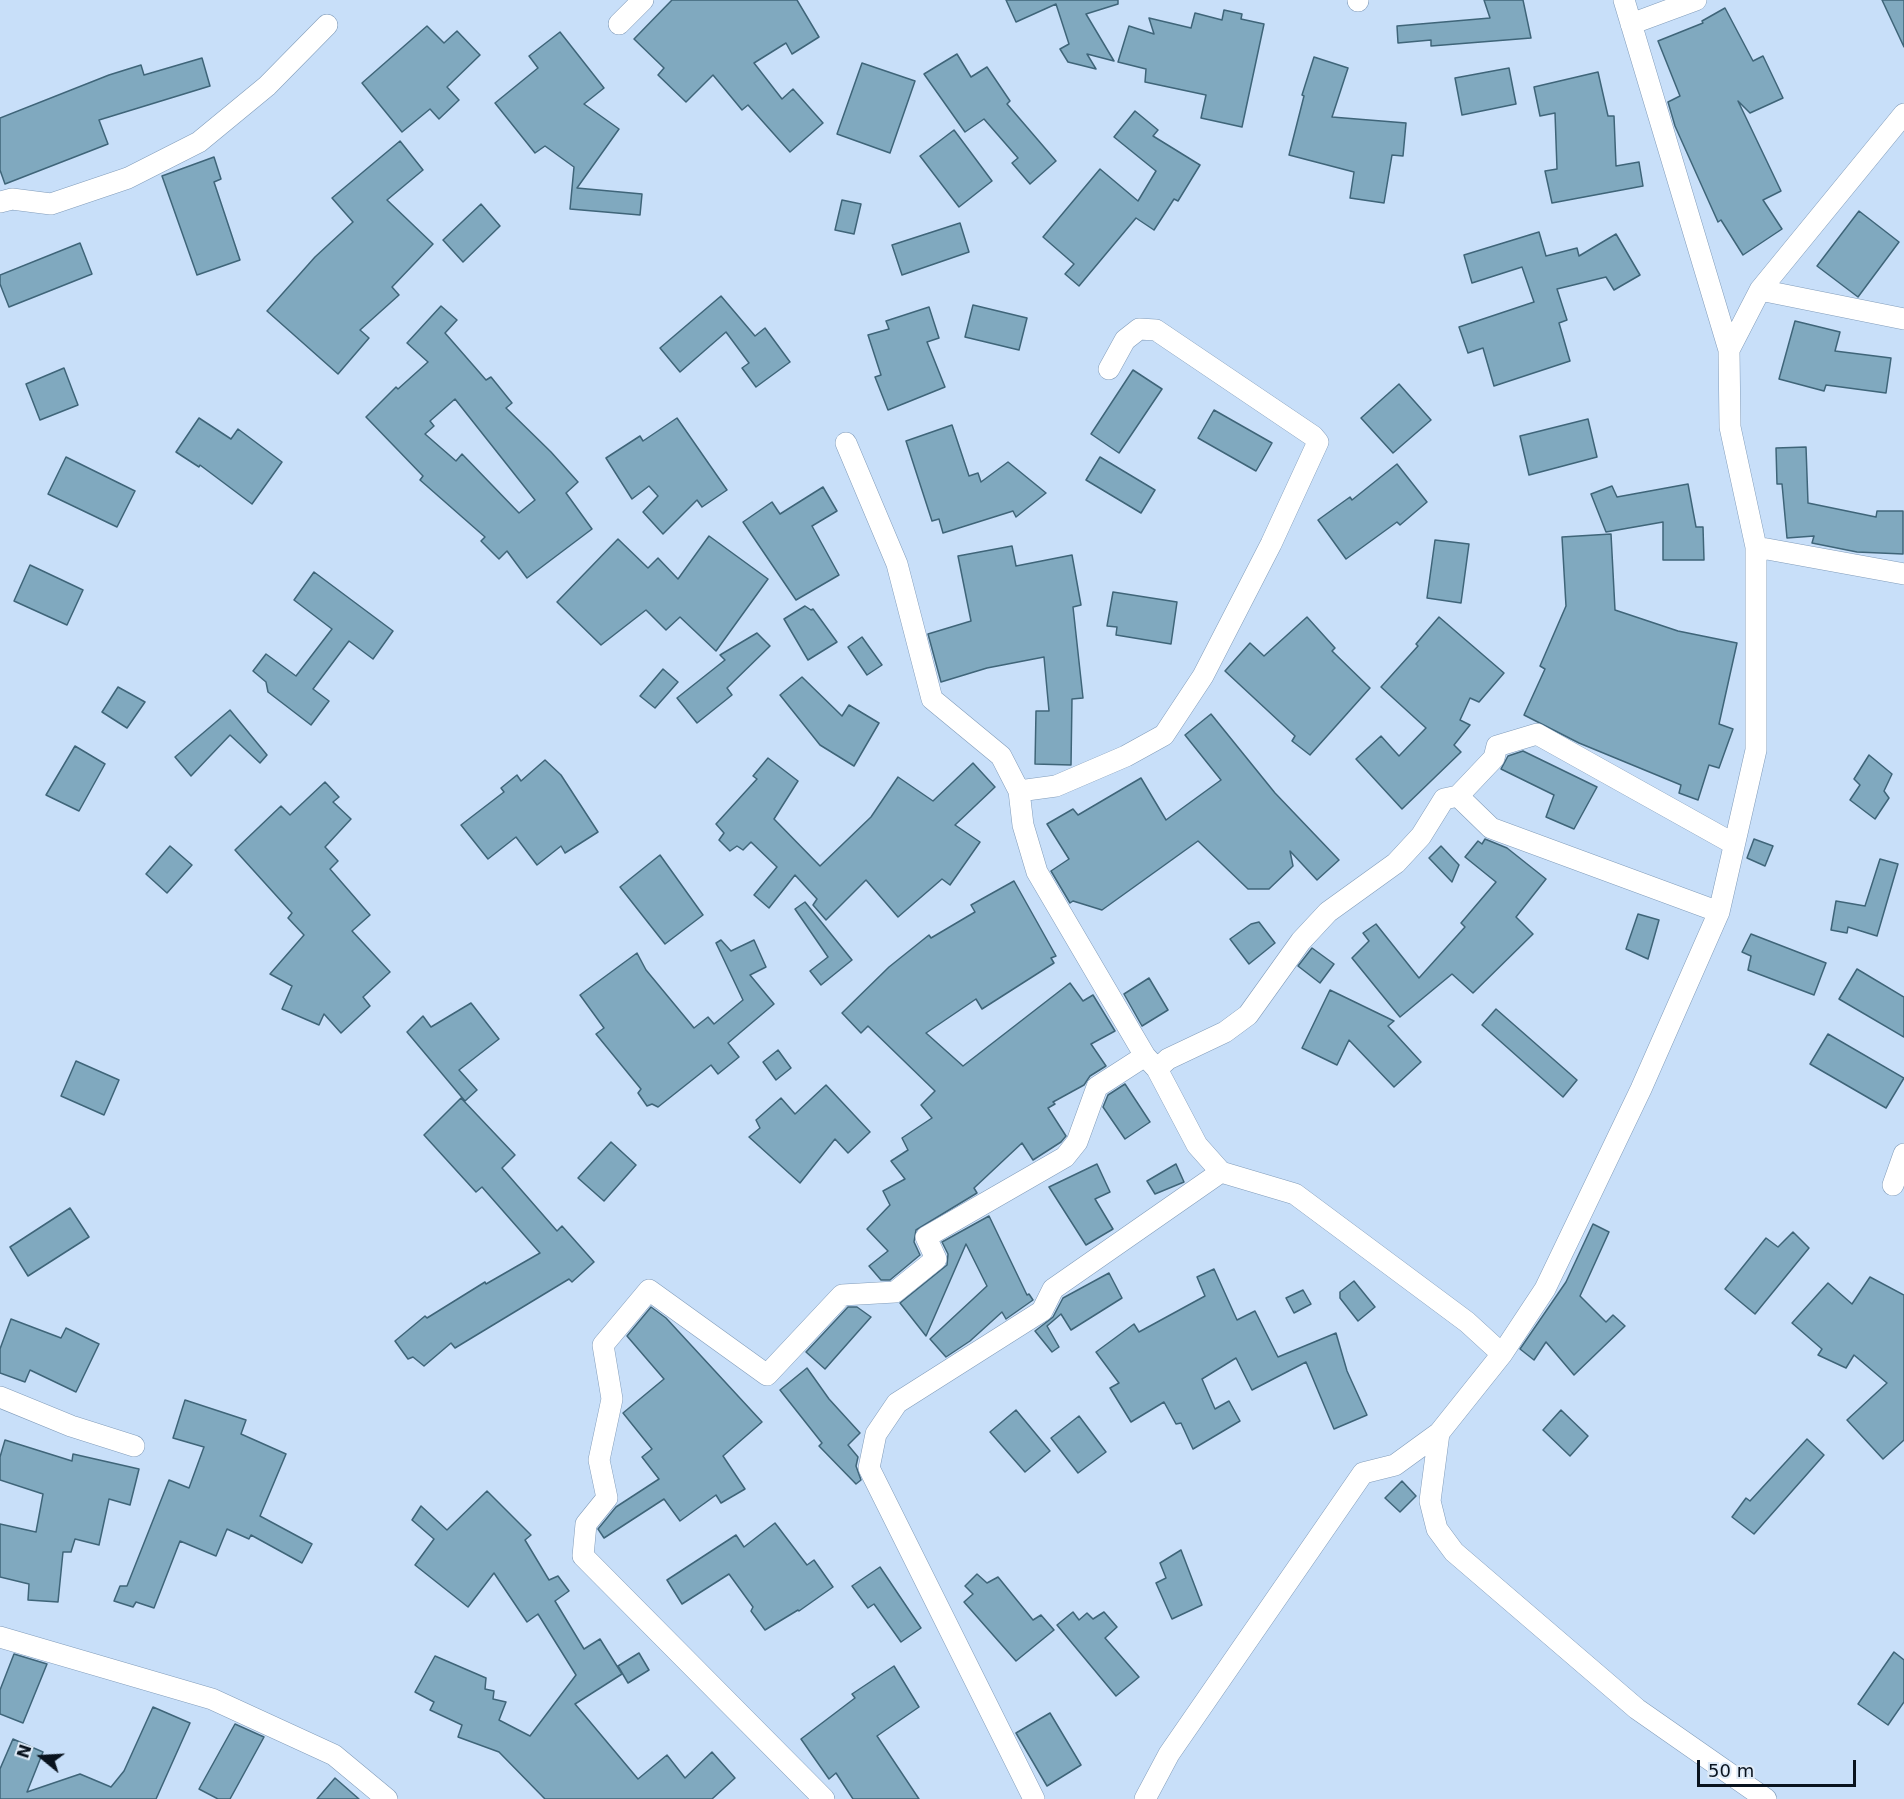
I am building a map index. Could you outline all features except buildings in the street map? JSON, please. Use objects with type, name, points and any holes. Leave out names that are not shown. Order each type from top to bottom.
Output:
[{"type":"street","points":[[619,24],[643,0]]},
{"type":"street","points":[[1145,1799],[1168,1754],[1363,1473],[1395,1465],[1439,1433],[1502,1354],[1545,1289],[1641,1089],[1719,912],[1756,750],[1756,547],[1730,428],[1729,350],[1624,0]]},
{"type":"street","points":[[1631,24],[1696,0]]},
{"type":"street","points":[[0,202],[12,199],[51,204],[129,178],[199,142],[267,86],[327,25]]},
{"type":"street","points":[[1729,350],[1760,290],[1904,114]]},
{"type":"street","points":[[1760,290],[1904,319]]},
{"type":"street","points":[[1019,791],[1056,786],[1126,756],[1164,735],[1203,676],[1271,544],[1318,442],[1156,330],[1139,329],[1125,340],[1109,369]]},
{"type":"street","points":[[846,443],[897,564],[932,699],[1001,756],[1019,791],[1023,825],[1037,872],[1151,1062],[1197,1145],[1221,1172],[1295,1194],[1467,1322],[1502,1354]]},
{"type":"street","points":[[1756,547],[1904,574]]},
{"type":"street","points":[[824,1799],[583,1556],[586,1524],[607,1498],[599,1460],[612,1399],[603,1345],[649,1290],[767,1375],[842,1295],[894,1293],[936,1259],[926,1237],[1065,1157],[1077,1142],[1096,1087],[1151,1062],[1168,1059],[1225,1032],[1248,1015],[1301,941],[1328,912],[1396,863],[1421,836],[1444,799],[1458,796],[1494,758],[1497,746],[1537,734],[1734,844]]},
{"type":"street","points":[[1458,796],[1491,828],[1719,912]]},
{"type":"street","points":[[1893,1185],[1904,1154]]},
{"type":"street","points":[[1034,1799],[869,1468],[876,1434],[897,1403],[1042,1311],[1053,1289],[1221,1172]]},
{"type":"street","points":[[0,1397],[71,1426],[134,1446]]},
{"type":"street","points":[[1439,1433],[1430,1501],[1437,1529],[1454,1552],[1637,1709],[1766,1799]]},
{"type":"street","points":[[0,1637],[212,1699],[334,1755],[387,1799]]}]
